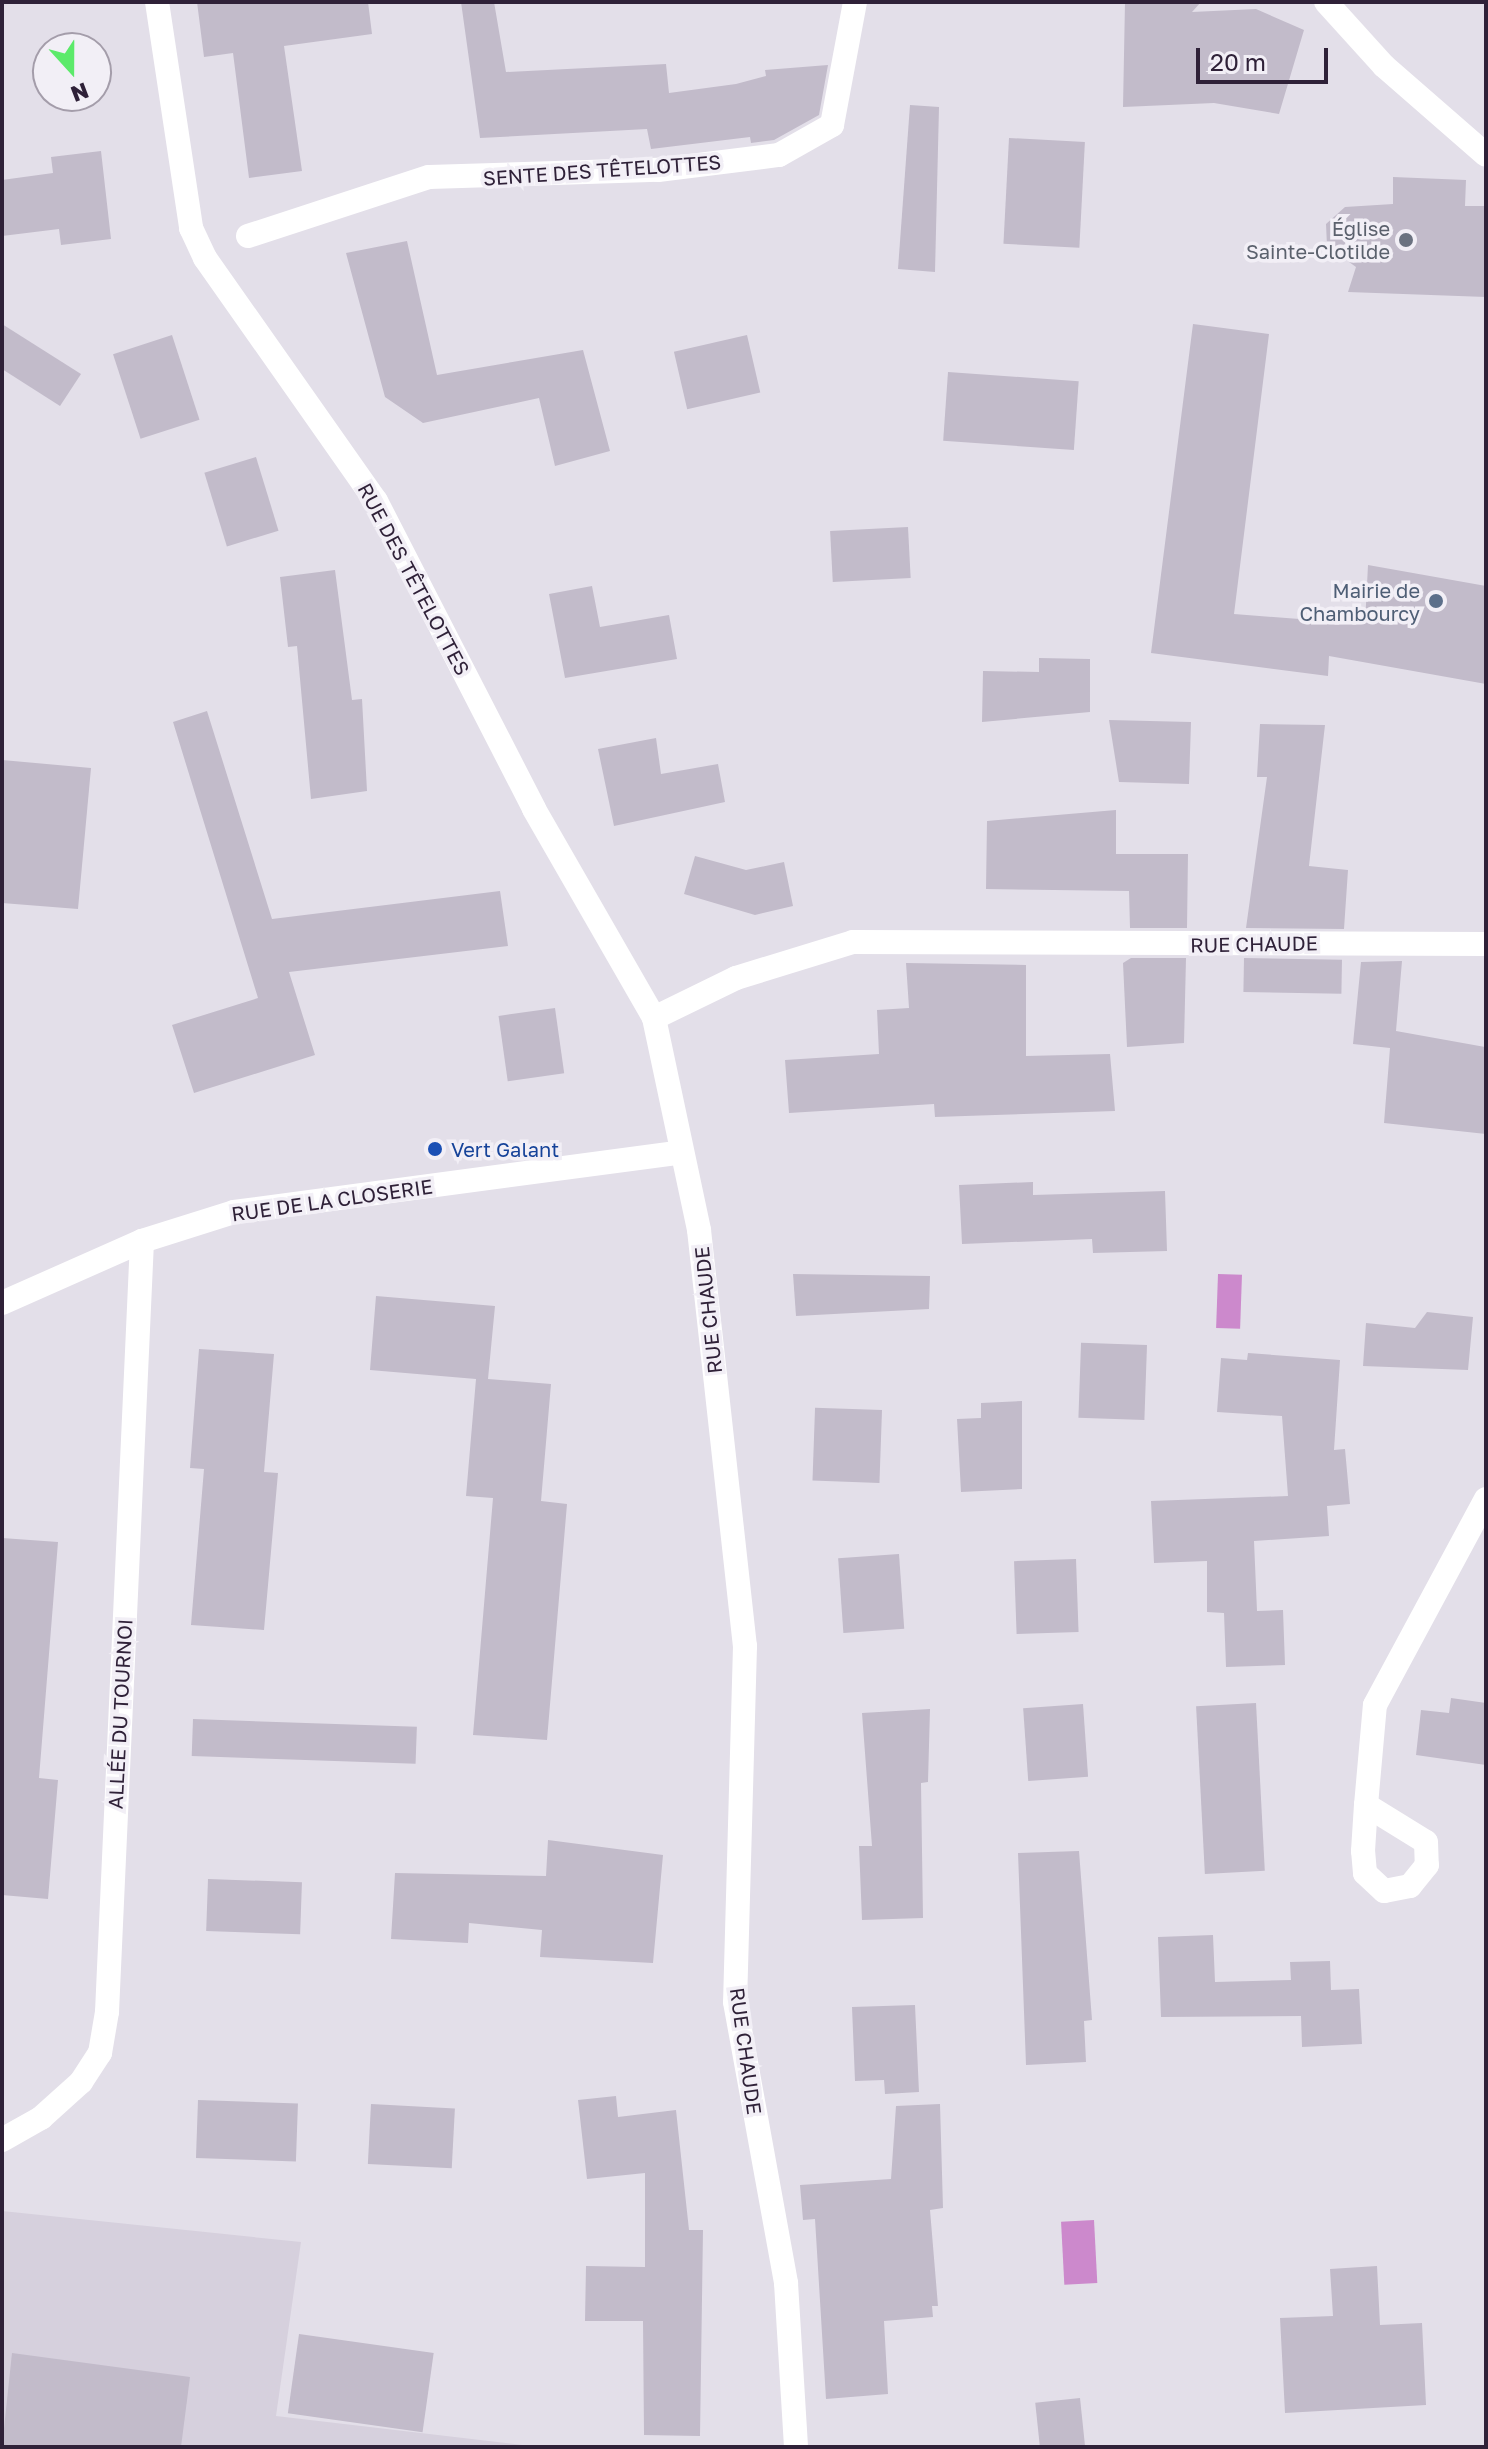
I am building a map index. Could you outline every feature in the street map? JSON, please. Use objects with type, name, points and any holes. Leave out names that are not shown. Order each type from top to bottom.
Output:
[{"type":"street","name":"RUE DES TÊTELOTTES","points":[[157,2],[191,228],[205,258],[376,501],[534,809],[654,1018]]},
{"type":"street","name":"SENTE DES TÊTELOTTES","points":[[248,236],[429,177],[658,170],[779,155],[832,125],[855,2]]},
{"type":"street","points":[[1326,2],[1384,66],[1486,155]]},
{"type":"street","name":"RUE CHAUDE","points":[[796,2447],[786,2283],[735,2002],[745,1646],[699,1230],[678,1153],[654,1018],[736,978],[853,942],[1486,944]]},
{"type":"street","name":"RUE DE LA CLOSERIE","points":[[2,1303],[142,1241],[234,1212],[678,1153]]},
{"type":"street","name":"ALLÉE DU TOURNOI","points":[[2,2140],[81,2082],[100,2053],[107,2012],[142,1241]]},
{"type":"street","points":[[1366,1805],[1375,1705],[1486,1499]]},
{"type":"shaded area","points":[[1218,1274],[1242,1275],[1240,1329],[1216,1328]]},
{"type":"shaded area","points":[[2,2211],[301,2242],[276,2416],[539,2447],[2,2447]]},
{"type":"shaded area","points":[[1094,2220],[1097,2283],[1064,2285],[1061,2222]]},
{"type":"building","points":[[197,2],[368,2],[372,34],[284,46],[302,171],[249,178],[233,53],[204,57]]},
{"type":"building","points":[[461,2],[494,2],[506,72],[666,64],[669,93],[736,84],[766,76],[765,70],[828,65],[819,115],[774,140],[751,143],[750,137],[651,149],[647,129],[480,138]]},
{"type":"building","points":[[1125,2],[1201,2],[1192,12],[1256,9],[1304,30],[1279,114],[1214,103],[1123,107]]},
{"type":"building","points":[[910,105],[939,107],[935,272],[898,269]]},
{"type":"building","points":[[1009,138],[1085,142],[1079,248],[1003,244]]},
{"type":"building","points":[[101,151],[111,239],[61,245],[59,229],[2,236],[2,180],[53,173],[51,157]]},
{"type":"building","name":"Église Sainte-Clotilde","points":[[1393,177],[1466,180],[1465,206],[1486,206],[1486,297],[1348,292],[1356,267],[1327,246],[1326,224],[1345,207],[1393,204]]},
{"type":"building","points":[[407,241],[437,375],[583,350],[610,451],[555,466],[539,398],[423,423],[385,397],[346,253]]},
{"type":"building","points":[[2,324],[81,374],[60,406],[2,369]]},
{"type":"building","points":[[1193,324],[1269,334],[1234,614],[1365,624],[1368,565],[1486,586],[1486,684],[1329,656],[1328,676],[1151,653]]},
{"type":"building","points":[[172,335],[200,420],[141,439],[113,354]]},
{"type":"building","points":[[747,335],[760,392],[687,409],[674,352]]},
{"type":"building","points":[[948,372],[1079,381],[1074,450],[943,441]]},
{"type":"building","points":[[256,457],[279,531],[227,546],[204,473]]},
{"type":"building","points":[[908,527],[911,578],[833,582],[830,531]]},
{"type":"building","points":[[335,570],[352,700],[362,699],[367,791],[311,799],[297,646],[288,647],[280,577]]},
{"type":"building","points":[[592,586],[600,627],[669,615],[677,659],[565,678],[549,594]]},
{"type":"building","points":[[1039,658],[1090,659],[1090,712],[982,722],[983,671],[1039,672]]},
{"type":"building","points":[[207,711],[272,919],[500,891],[508,946],[289,972],[315,1055],[194,1093],[172,1025],[258,998],[173,722]]},
{"type":"building","points":[[1109,720],[1191,722],[1189,784],[1119,782]]},
{"type":"building","points":[[1260,724],[1325,725],[1309,866],[1348,870],[1344,929],[1246,928],[1267,777],[1257,777]]},
{"type":"building","points":[[656,738],[661,774],[718,764],[725,802],[614,826],[598,749]]},
{"type":"building","points":[[2,760],[91,768],[78,909],[2,903]]},
{"type":"building","points":[[1116,810],[1116,854],[1188,854],[1187,928],[1130,928],[1129,891],[986,889],[987,821]]},
{"type":"building","points":[[695,856],[746,870],[784,862],[793,906],[755,915],[684,894]]},
{"type":"building","points":[[1131,958],[1186,958],[1184,1043],[1127,1047],[1123,963]]},
{"type":"building","points":[[1244,958],[1342,960],[1341,994],[1243,992]]},
{"type":"building","points":[[1402,961],[1396,1031],[1485,1047],[1486,1134],[1384,1123],[1390,1048],[1353,1044],[1361,962]]},
{"type":"building","points":[[906,963],[1026,965],[1026,1056],[1110,1054],[1115,1111],[935,1117],[934,1104],[789,1113],[785,1060],[879,1054],[877,1010],[909,1008]]},
{"type":"building","points":[[555,1008],[564,1073],[508,1081],[499,1016]]},
{"type":"building","points":[[1033,1182],[1033,1195],[1165,1191],[1167,1251],[1093,1253],[1092,1239],[962,1244],[959,1185]]},
{"type":"building","points":[[793,1274],[930,1276],[929,1309],[796,1316]]},
{"type":"building","points":[[376,1296],[495,1306],[488,1379],[551,1384],[541,1501],[567,1504],[547,1740],[473,1735],[493,1498],[466,1496],[476,1379],[370,1370]]},
{"type":"building","points":[[1427,1312],[1473,1317],[1468,1370],[1363,1366],[1366,1323],[1415,1328]]},
{"type":"building","points":[[1081,1343],[1147,1345],[1144,1420],[1078,1418]]},
{"type":"building","points":[[199,1349],[274,1354],[264,1472],[278,1473],[264,1630],[191,1625],[204,1469],[190,1468]]},
{"type":"building","points":[[1248,1353],[1340,1360],[1334,1450],[1345,1449],[1350,1504],[1327,1506],[1329,1536],[1254,1541],[1257,1611],[1283,1610],[1285,1665],[1226,1667],[1224,1613],[1207,1612],[1207,1561],[1154,1563],[1151,1501],[1288,1496],[1282,1416],[1217,1412],[1221,1358],[1247,1360]]},
{"type":"building","points":[[1022,1401],[1022,1489],[961,1492],[957,1419],[981,1418],[981,1403]]},
{"type":"building","points":[[815,1408],[882,1410],[879,1483],[812,1481]]},
{"type":"building","points":[[2,1538],[58,1542],[39,1778],[58,1780],[48,1899],[2,1895]]},
{"type":"building","points":[[899,1554],[904,1629],[843,1633],[838,1558]]},
{"type":"building","points":[[1076,1559],[1079,1632],[1017,1634],[1014,1561]]},
{"type":"building","points":[[1451,1698],[1486,1703],[1486,1765],[1416,1755],[1421,1710],[1449,1713]]},
{"type":"building","points":[[1256,1703],[1265,1871],[1205,1874],[1196,1706]]},
{"type":"building","points":[[1083,1704],[1088,1777],[1028,1781],[1023,1708]]},
{"type":"building","points":[[930,1709],[928,1782],[921,1783],[923,1918],[862,1920],[859,1846],[872,1846],[862,1713]]},
{"type":"building","points":[[193,1719],[417,1727],[416,1764],[192,1756]]},
{"type":"building","points":[[548,1840],[663,1855],[653,1963],[540,1957],[542,1930],[469,1923],[468,1943],[391,1939],[395,1873],[546,1876]]},
{"type":"building","points":[[1079,1851],[1092,2020],[1084,2021],[1086,2062],[1026,2065],[1018,1853]]},
{"type":"building","points":[[208,1879],[302,1882],[300,1934],[206,1931]]},
{"type":"building","points":[[1213,1935],[1215,1982],[1291,1980],[1290,1962],[1330,1961],[1331,1990],[1359,1989],[1362,2044],[1302,2047],[1301,2016],[1161,2017],[1158,1937]]},
{"type":"building","points":[[915,2005],[919,2092],[885,2094],[884,2080],[855,2081],[852,2007]]},
{"type":"building","points":[[616,2096],[618,2117],[676,2110],[689,2230],[703,2230],[700,2436],[644,2435],[643,2321],[585,2321],[586,2266],[645,2267],[645,2173],[587,2179],[578,2100]]},
{"type":"building","points":[[198,2100],[298,2103],[296,2161],[196,2158]]},
{"type":"building","points":[[371,2104],[455,2108],[452,2168],[368,2164]]},
{"type":"building","points":[[940,2104],[943,2208],[930,2210],[938,2306],[932,2306],[933,2317],[884,2321],[888,2394],[826,2399],[815,2219],[803,2220],[800,2185],[891,2179],[896,2106]]},
{"type":"building","points":[[1377,2266],[1380,2325],[1422,2323],[1426,2405],[1285,2413],[1280,2318],[1333,2316],[1330,2269]]},
{"type":"building","points":[[299,2334],[434,2353],[423,2432],[288,2413]]},
{"type":"building","points":[[12,2353],[190,2377],[181,2447],[2,2447]]},
{"type":"building","points":[[1080,2398],[1085,2447],[1040,2447],[1035,2403]]},
{"type":"place","name":"Église Sainte-Clotilde","points":[[1406,240]]},
{"type":"place","name":"Mairie de Chambourcy","points":[[1436,601]]},
{"type":"place","name":"Vert Galant","points":[[435,1149]]}]
